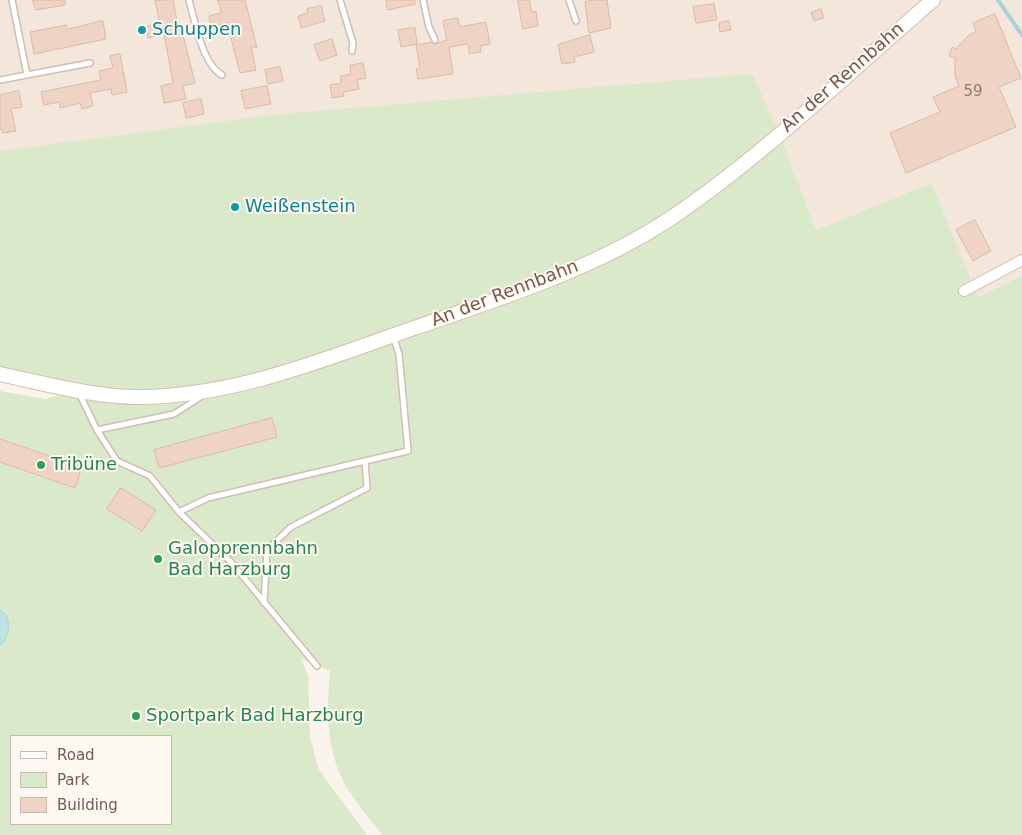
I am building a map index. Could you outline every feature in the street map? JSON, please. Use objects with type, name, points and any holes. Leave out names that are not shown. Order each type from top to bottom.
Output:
[{"type":"main road","name":"An der Rennbahn","points":[[0,374],[77,390],[138,397],[206,392],[266,378],[491,302],[629,244],[686,208],[739,167],[933,0]]},
{"type":"street","points":[[964,291],[1022,260]]},
{"type":"lane","points":[[12,0],[27,75]]},
{"type":"lane","points":[[189,0],[208,61],[216,72],[222,75]]},
{"type":"lane","points":[[340,0],[353,43],[352,51]]},
{"type":"lane","points":[[423,0],[429,27],[435,40]]},
{"type":"lane","points":[[569,0],[576,21]]},
{"type":"lane","points":[[0,80],[90,63]]},
{"type":"lane","points":[[179,512],[208,498],[408,451],[399,354],[393,336]]},
{"type":"lane","points":[[77,390],[97,430],[118,461],[150,476],[179,512],[231,562],[317,666]]},
{"type":"lane","points":[[97,430],[174,414],[206,392]]},
{"type":"lane","points":[[264,604],[267,550],[290,527],[367,488],[366,461]]},
{"type":"shaded area","points":[[0,0],[1022,0],[1022,276],[978,299],[932,183],[816,230],[779,133],[0,151]]},
{"type":"green space","points":[[752,74],[779,133],[816,230],[932,183],[978,298],[1022,276],[1022,835],[382,835],[348,790],[335,761],[329,723],[330,671],[301,659],[308,675],[310,738],[319,770],[367,835],[0,835],[0,391],[45,399],[76,390],[0,374],[0,151],[280,114]]},
{"type":"water","points":[[0,610],[7,618],[9,627],[6,637],[0,646]]},
{"type":"building","points":[[33,0],[65,0],[65,5],[36,10]]},
{"type":"building","points":[[173,0],[179,31],[182,31],[195,83],[183,86],[186,99],[164,103],[161,86],[173,83],[164,34],[148,38],[145,27],[160,23],[155,1]]},
{"type":"building","points":[[218,0],[245,0],[257,48],[251,46],[256,70],[240,73],[227,23],[211,27],[209,16],[221,13]]},
{"type":"building","points":[[386,0],[415,0],[415,4],[388,10]]},
{"type":"building","points":[[518,0],[529,0],[532,12],[536,11],[538,26],[523,29]]},
{"type":"building","points":[[607,0],[611,28],[589,33],[585,2]]},
{"type":"building","points":[[714,4],[717,20],[696,23],[693,7]]},
{"type":"building","points":[[321,6],[325,21],[301,28],[298,16],[308,13],[307,9]]},
{"type":"building","points":[[821,9],[824,18],[814,21],[811,13]]},
{"type":"building","points":[[995,14],[1021,78],[999,87],[1016,127],[906,173],[890,133],[940,112],[933,97],[959,86],[955,76],[955,58],[949,56],[952,47],[956,49],[968,36],[976,31],[973,23]]},
{"type":"building","points":[[458,18],[460,27],[486,22],[490,44],[480,46],[481,52],[469,54],[468,44],[449,47],[453,74],[418,79],[416,69],[420,68],[416,45],[431,42],[435,44],[447,40],[443,21]]},
{"type":"building","points":[[103,21],[106,39],[34,54],[30,32],[66,25],[67,29]]},
{"type":"building","points":[[729,21],[731,30],[720,32],[719,23]]},
{"type":"building","points":[[415,28],[417,44],[401,47],[398,30]]},
{"type":"building","points":[[590,35],[594,52],[574,57],[575,62],[562,64],[558,45]]},
{"type":"building","points":[[332,39],[337,55],[320,61],[314,45]]},
{"type":"building","points":[[120,54],[127,92],[112,95],[111,89],[90,93],[93,106],[82,109],[80,103],[60,108],[59,102],[44,105],[41,92],[101,80],[99,71],[113,68],[110,56]]},
{"type":"building","points":[[363,63],[366,78],[357,80],[359,89],[343,92],[344,96],[332,98],[330,85],[341,83],[340,76],[351,74],[350,66]]},
{"type":"building","points":[[280,67],[283,81],[268,84],[265,70]]},
{"type":"building","points":[[267,86],[271,104],[245,109],[241,91]]},
{"type":"building","points":[[19,91],[22,107],[11,109],[16,131],[3,133],[2,129],[0,129],[0,95]]},
{"type":"building","points":[[201,99],[204,114],[186,118],[183,103]]},
{"type":"building","points":[[975,220],[991,251],[973,261],[956,230]]},
{"type":"building","points":[[272,418],[277,437],[159,468],[154,450]]},
{"type":"building","name":"Tribüne","points":[[0,439],[82,467],[75,488],[0,462]]},
{"type":"building","points":[[121,488],[156,510],[142,531],[107,509]]},
{"type":"waterway","points":[[998,0],[1022,35]]},
{"type":"place","name":"Schuppen","points":[[142,30]]},
{"type":"place","name":"Weißenstein","points":[[235,207]]},
{"type":"place","name":"Tribüne","points":[[41,465]]},
{"type":"place","name":"Galopprennbahn Bad Harzburg","points":[[158,559]]},
{"type":"place","name":"Sportpark Bad Harzburg","points":[[136,716]]}]
